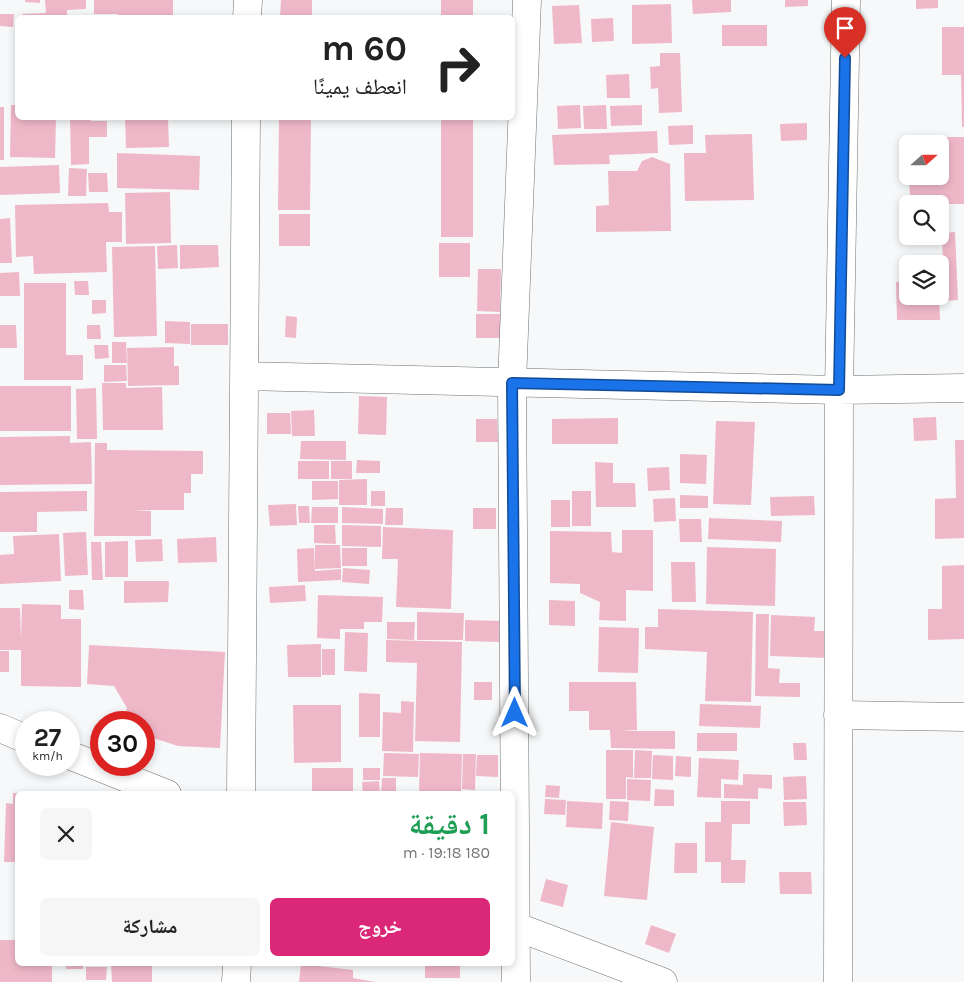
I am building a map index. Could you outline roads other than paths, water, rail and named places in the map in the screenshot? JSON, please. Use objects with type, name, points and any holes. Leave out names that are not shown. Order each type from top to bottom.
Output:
[{"type":"street","points":[[247,15],[248,0]]},
{"type":"street","points":[[514,791],[512,383],[527,0]]},
{"type":"street","points":[[838,982],[839,390],[846,0]]},
{"type":"street","points":[[241,791],[246,120]]},
{"type":"street","points":[[244,376],[839,390],[964,388]]},
{"type":"street","points":[[838,715],[964,717]]},
{"type":"street","points":[[0,728],[15,734]]},
{"type":"street","points":[[80,759],[159,791]]},
{"type":"street","points":[[515,925],[663,982]]},
{"type":"street","points":[[515,954],[516,982]]},
{"type":"street","points":[[236,982],[237,966]]}]
